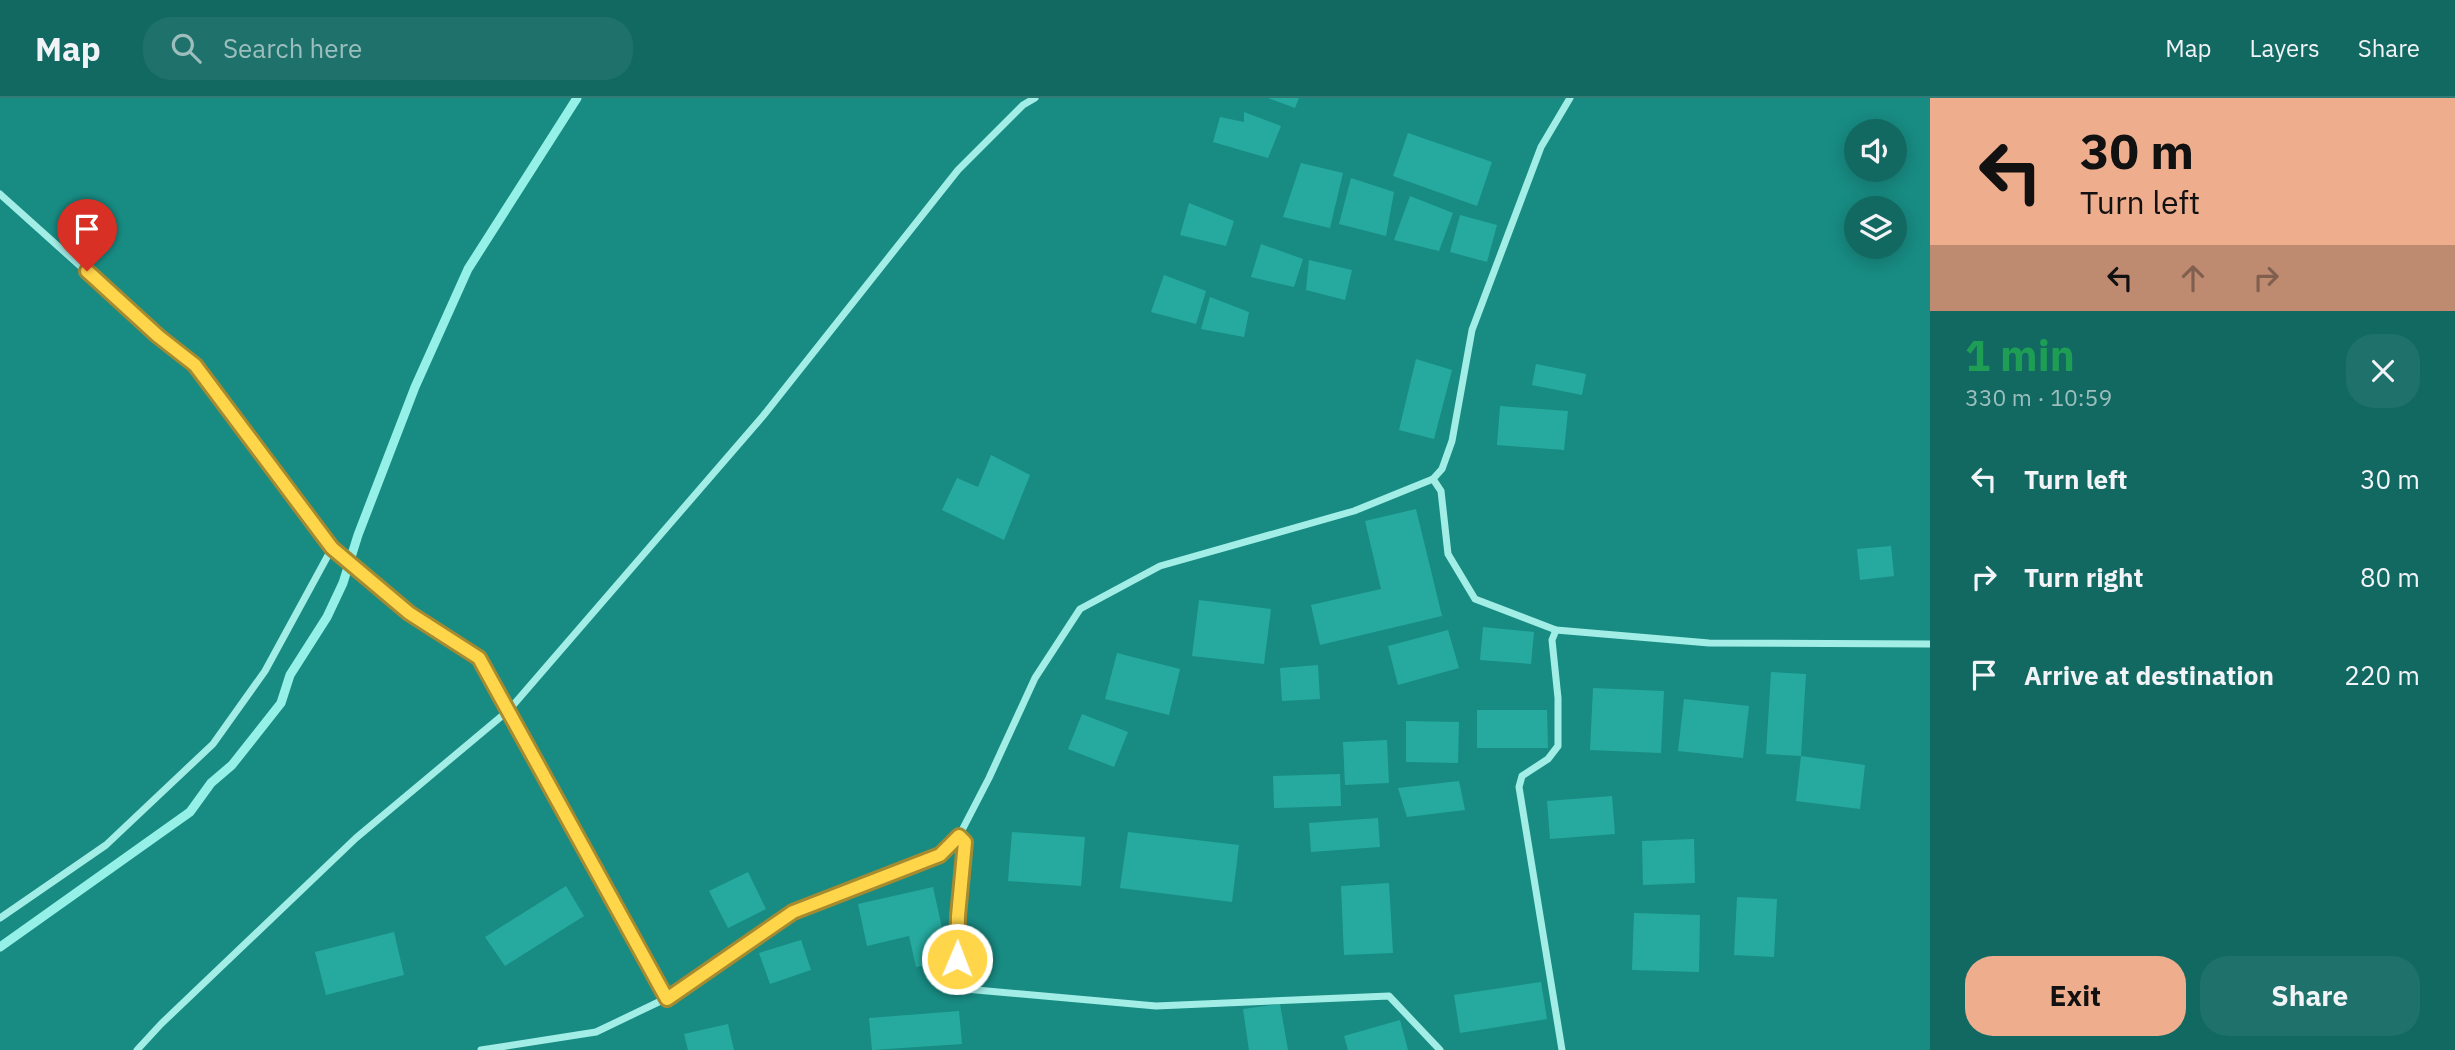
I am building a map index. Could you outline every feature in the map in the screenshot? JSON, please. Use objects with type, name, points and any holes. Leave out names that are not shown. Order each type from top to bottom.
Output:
[{"type":"street","points":[[137,1050],[160,1024],[356,838],[509,710],[764,416],[958,170],[1023,105],[1035,98]]},
{"type":"street","points":[[481,1050],[596,1032],[667,999],[793,912],[940,855],[959,836],[1035,678],[1080,609],[1160,566],[1354,511],[1433,479],[1442,469],[1452,440],[1472,330],[1541,147],[1570,98]]},
{"type":"street","points":[[0,194],[158,336],[195,365],[332,548],[409,613],[479,658],[667,999]]},
{"type":"street","points":[[1433,479],[1441,491],[1448,554],[1475,599],[1556,630],[1709,643],[1930,644]]},
{"type":"street","points":[[0,918],[106,845],[213,744],[265,671],[332,548]]},
{"type":"street","points":[[1556,630],[1552,640],[1558,698],[1559,746],[1548,759],[1522,776],[1519,788],[1562,1050]]},
{"type":"street","points":[[959,836],[965,842],[958,916],[957,981],[965,989],[1156,1006],[1389,996],[1440,1050]]},
{"type":"building","points":[[1268,98],[1299,98],[1295,108]]},
{"type":"building","points":[[1244,112],[1281,126],[1268,158],[1213,142],[1220,117],[1244,122]]},
{"type":"building","points":[[1408,133],[1492,162],[1477,206],[1393,176]]},
{"type":"building","points":[[1301,163],[1343,173],[1330,228],[1283,217]]},
{"type":"building","points":[[1351,178],[1394,192],[1386,236],[1339,224]]},
{"type":"building","points":[[1410,196],[1453,213],[1439,251],[1394,240]]},
{"type":"building","points":[[1189,203],[1234,221],[1226,246],[1180,235]]},
{"type":"building","points":[[1460,215],[1497,225],[1487,262],[1450,252]]},
{"type":"building","points":[[1261,244],[1303,259],[1294,287],[1251,277]]},
{"type":"building","points":[[1309,260],[1352,270],[1345,300],[1306,290]]},
{"type":"building","points":[[1164,275],[1206,291],[1196,324],[1151,312]]},
{"type":"building","points":[[1210,297],[1249,312],[1244,337],[1201,329]]},
{"type":"building","points":[[1416,359],[1452,370],[1434,439],[1399,430]]},
{"type":"building","points":[[1536,364],[1586,374],[1582,395],[1532,385]]},
{"type":"building","points":[[1500,406],[1568,411],[1564,450],[1497,445]]},
{"type":"building","points":[[991,455],[1030,475],[1004,540],[942,510],[957,478],[978,487]]},
{"type":"building","points":[[1416,509],[1442,616],[1320,645],[1311,605],[1381,589],[1365,521]]},
{"type":"building","points":[[1891,546],[1894,576],[1860,580],[1857,549]]},
{"type":"building","points":[[1199,600],[1271,609],[1264,664],[1192,656]]},
{"type":"building","points":[[1483,627],[1534,632],[1531,664],[1480,660]]},
{"type":"building","points":[[1448,630],[1459,668],[1398,685],[1388,646]]},
{"type":"building","points":[[1117,653],[1180,669],[1169,715],[1105,699]]},
{"type":"building","points":[[1318,665],[1320,699],[1282,701],[1280,668]]},
{"type":"building","points":[[1771,672],[1806,674],[1801,756],[1766,754]]},
{"type":"building","points":[[1593,688],[1664,691],[1661,753],[1590,750]]},
{"type":"building","points":[[1684,699],[1749,706],[1743,758],[1678,751]]},
{"type":"building","points":[[1477,710],[1547,710],[1548,748],[1477,748]]},
{"type":"building","points":[[1082,714],[1128,732],[1114,767],[1068,749]]},
{"type":"building","points":[[1406,721],[1459,722],[1458,763],[1406,762]]},
{"type":"building","points":[[1387,740],[1389,783],[1345,785],[1343,742]]},
{"type":"building","points":[[1801,756],[1865,765],[1860,809],[1796,801]]},
{"type":"building","points":[[1340,774],[1341,806],[1274,808],[1273,776]]},
{"type":"building","points":[[1459,781],[1465,810],[1407,817],[1398,788]]},
{"type":"building","points":[[1612,796],[1615,834],[1550,839],[1547,801]]},
{"type":"building","points":[[1378,818],[1380,847],[1311,852],[1309,823]]},
{"type":"building","points":[[1012,832],[1085,837],[1081,886],[1008,881]]},
{"type":"building","points":[[1128,832],[1239,845],[1232,902],[1120,888]]},
{"type":"building","points":[[1694,839],[1695,883],[1643,885],[1642,841]]},
{"type":"building","points":[[748,872],[766,909],[728,928],[709,891]]},
{"type":"building","points":[[1389,883],[1393,953],[1344,955],[1341,886]]},
{"type":"building","points":[[566,886],[584,916],[505,966],[485,937]]},
{"type":"building","points":[[933,887],[949,960],[916,967],[909,936],[867,946],[858,904]]},
{"type":"building","points":[[1737,897],[1777,899],[1774,957],[1734,955]]},
{"type":"building","points":[[1634,913],[1700,915],[1699,972],[1632,970]]},
{"type":"building","points":[[394,932],[404,975],[326,995],[315,952]]},
{"type":"building","points":[[801,940],[811,970],[770,984],[759,953]]},
{"type":"building","points":[[1541,982],[1547,1019],[1460,1033],[1454,995]]},
{"type":"building","points":[[1280,1004],[1288,1050],[1249,1050],[1243,1009]]},
{"type":"building","points":[[959,1011],[962,1044],[872,1050],[869,1018]]},
{"type":"building","points":[[1400,1020],[1408,1050],[1348,1050],[1344,1036]]},
{"type":"building","points":[[728,1024],[734,1050],[688,1050],[684,1034]]},
{"type":"waterway","points":[[0,947],[190,812],[211,783],[232,765],[281,703],[290,675],[327,617],[343,583],[358,535],[415,387],[468,269],[577,98]]},
{"type":"route","points":[[87,271],[158,336],[195,365],[332,548],[409,613],[479,658],[667,999],[793,912],[940,855],[959,836],[965,842],[957,959]]}]
